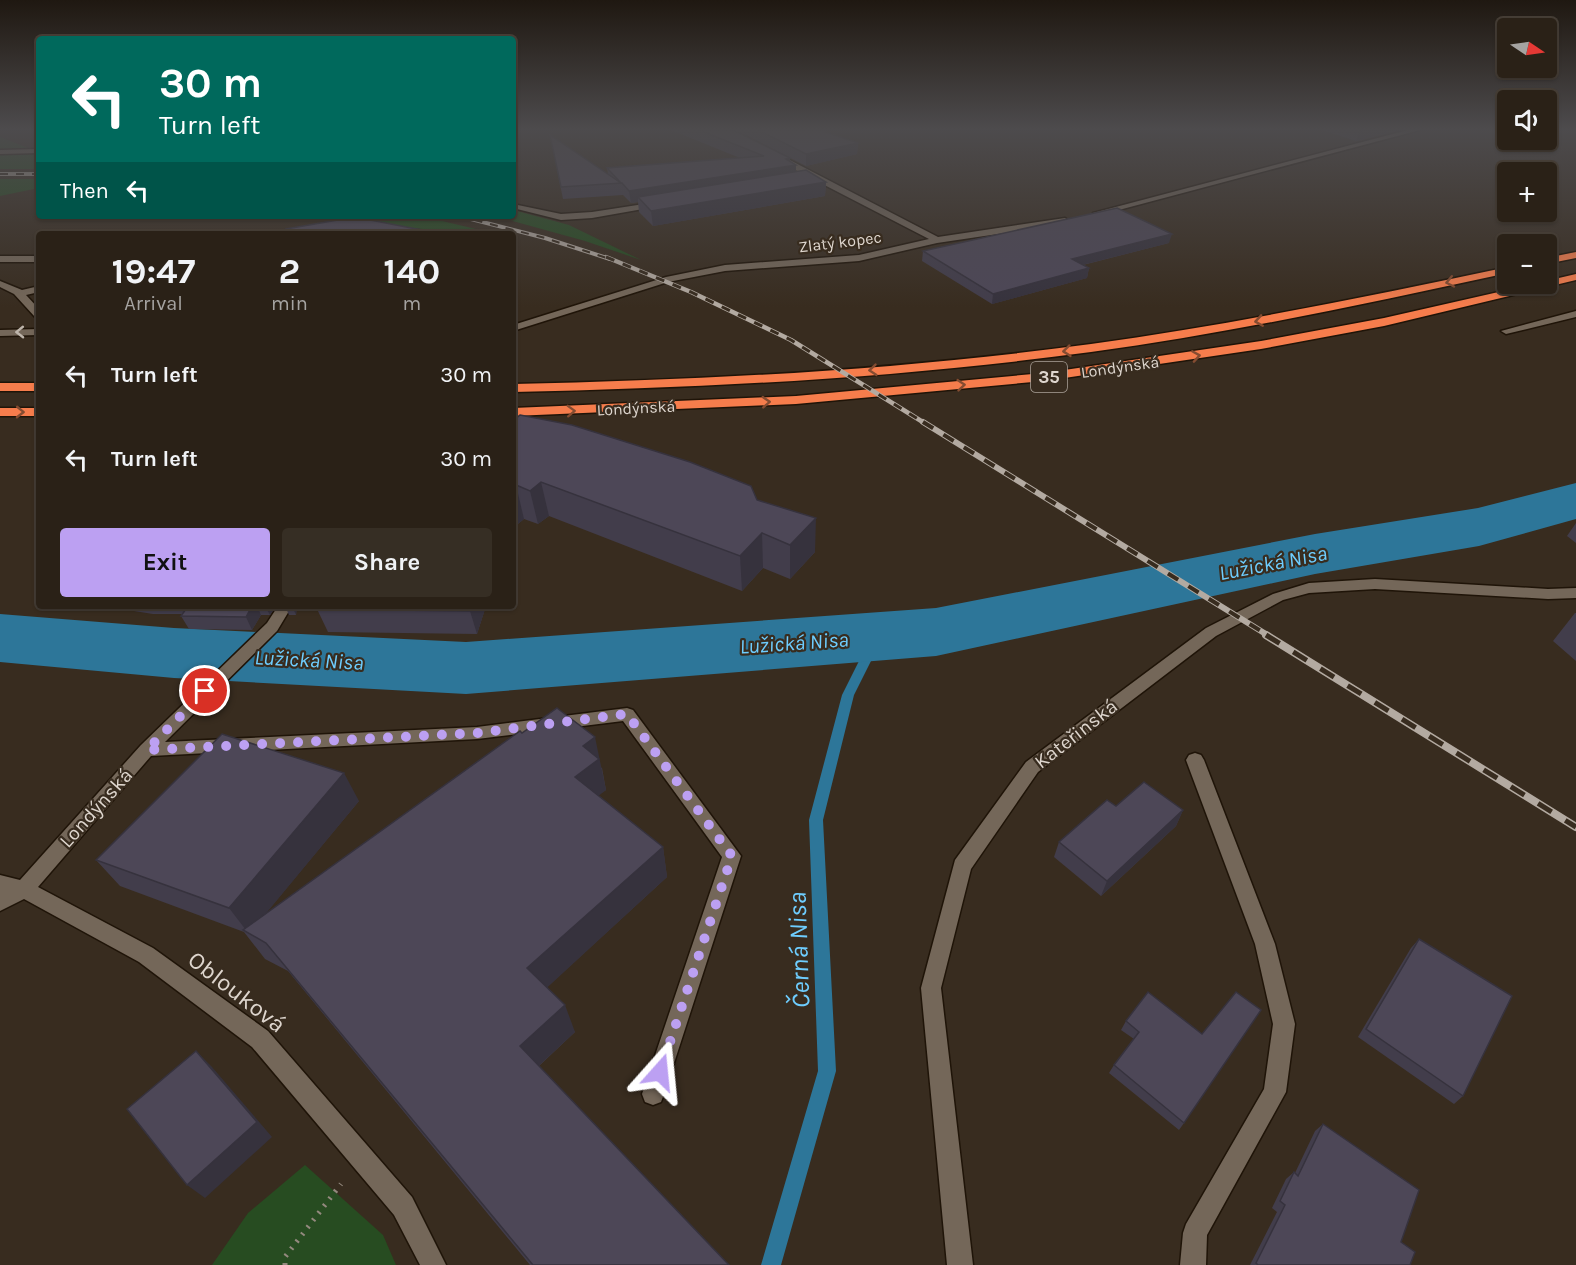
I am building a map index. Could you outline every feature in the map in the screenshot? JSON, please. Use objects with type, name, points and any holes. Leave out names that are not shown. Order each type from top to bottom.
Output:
[{"type":"highway","points":[[1557,259],[1576,255]]},
{"type":"highway","name":"Londýnská","points":[[516,388],[802,376],[1091,348],[1284,317],[1497,272]]},
{"type":"highway","name":"Londýnská","points":[[516,412],[796,400],[1044,377],[1261,345],[1384,322],[1576,277]]},
{"type":"highway","points":[[0,387],[36,387]]},
{"type":"highway","points":[[0,412],[36,412]]},
{"type":"street","points":[[838,189],[937,240]]},
{"type":"street","points":[[1089,215],[1189,189]]},
{"type":"street","points":[[516,207],[561,217],[592,215],[671,202]]},
{"type":"street","name":"Zlatý kopec","points":[[516,327],[676,278],[725,268],[859,258],[937,240],[1078,218]]},
{"type":"street","points":[[0,259],[36,259]]},
{"type":"street","points":[[0,284],[20,294],[36,312]]},
{"type":"street","points":[[20,294],[36,290]]},
{"type":"street","points":[[1506,331],[1576,314]]},
{"type":"street","points":[[0,333],[36,332]]},
{"type":"street","name":"Kateřinská","points":[[960,1265],[931,988],[963,866],[1032,767],[1211,632],[1278,597],[1310,588],[1375,584],[1548,594],[1576,593]]},
{"type":"street","name":"Londýnská","points":[[24,889],[147,750],[272,627],[283,609]]},
{"type":"street","points":[[147,750],[477,733],[627,714],[732,856],[653,1094]]},
{"type":"street","points":[[1193,1265],[1195,1233],[1275,1092],[1284,1024],[1266,944],[1195,760]]},
{"type":"street","points":[[0,883],[24,889]]},
{"type":"street","points":[[0,902],[24,889]]},
{"type":"street","name":"Oblouková","points":[[24,889],[146,955],[260,1039],[403,1206],[434,1265]]},
{"type":"path","points":[[285,1265],[285,1257],[361,1158]]},
{"type":"green space","points":[[0,189],[34,189],[0,196]]},
{"type":"green space","points":[[516,211],[569,225],[641,260],[585,241],[505,219],[516,219]]},
{"type":"green space","points":[[340,219],[434,219],[484,231],[438,231]]},
{"type":"green space","points":[[305,1165],[383,1235],[396,1265],[212,1265],[248,1213]]},
{"type":"building","points":[[688,189],[784,189],[651,211],[638,197]]},
{"type":"building","points":[[1117,208],[1172,234],[1072,259],[1089,268],[993,294],[923,251]]},
{"type":"building","points":[[344,219],[365,219],[427,231],[283,231]]},
{"type":"building","points":[[520,415],[572,425],[690,462],[751,486],[757,500],[816,518],[790,545],[762,533],[740,556],[541,482],[530,491],[516,485],[516,418]]},
{"type":"building","points":[[186,609],[250,609],[246,617],[181,616]]},
{"type":"building","points":[[317,609],[470,609],[470,611]]},
{"type":"building","points":[[557,708],[595,737],[583,746],[599,759],[575,777],[663,847],[527,968],[565,1005],[520,1046],[729,1265],[533,1265],[266,943],[243,930],[520,731],[522,733]]},
{"type":"building","points":[[222,734],[344,773],[229,908],[96,860]]},
{"type":"building","points":[[1144,782],[1183,810],[1107,881],[1059,842],[1107,800],[1116,806]]},
{"type":"building","points":[[1419,939],[1512,996],[1463,1096],[1366,1029]]},
{"type":"building","points":[[1148,992],[1202,1034],[1236,992],[1261,1010],[1184,1123],[1114,1065],[1139,1032],[1126,1021]]},
{"type":"building","points":[[196,1051],[257,1122],[187,1185],[127,1109]]},
{"type":"building","points":[[1323,1124],[1419,1190],[1401,1242],[1415,1252],[1410,1265],[1258,1265],[1256,1263],[1285,1205],[1280,1201],[1294,1172],[1298,1176]]},
{"type":"waterway","name":"Lužická Nisa","points":[[0,638],[174,653],[466,668],[936,632],[1315,554],[1479,527],[1576,501]]},
{"type":"waterway","name":"Černá Nisa","points":[[771,1265],[827,1071],[816,820],[848,695],[877,637]]},
{"type":"railway","points":[[471,219],[545,238],[610,259]]},
{"type":"railway","points":[[606,257],[691,292],[791,340],[926,424]]},
{"type":"railway","points":[[923,422],[1269,636]]},
{"type":"railway","points":[[1266,635],[1576,827]]},
{"type":"route","points":[[205,691],[147,750],[477,733],[627,714],[732,856],[660,1072]]}]
